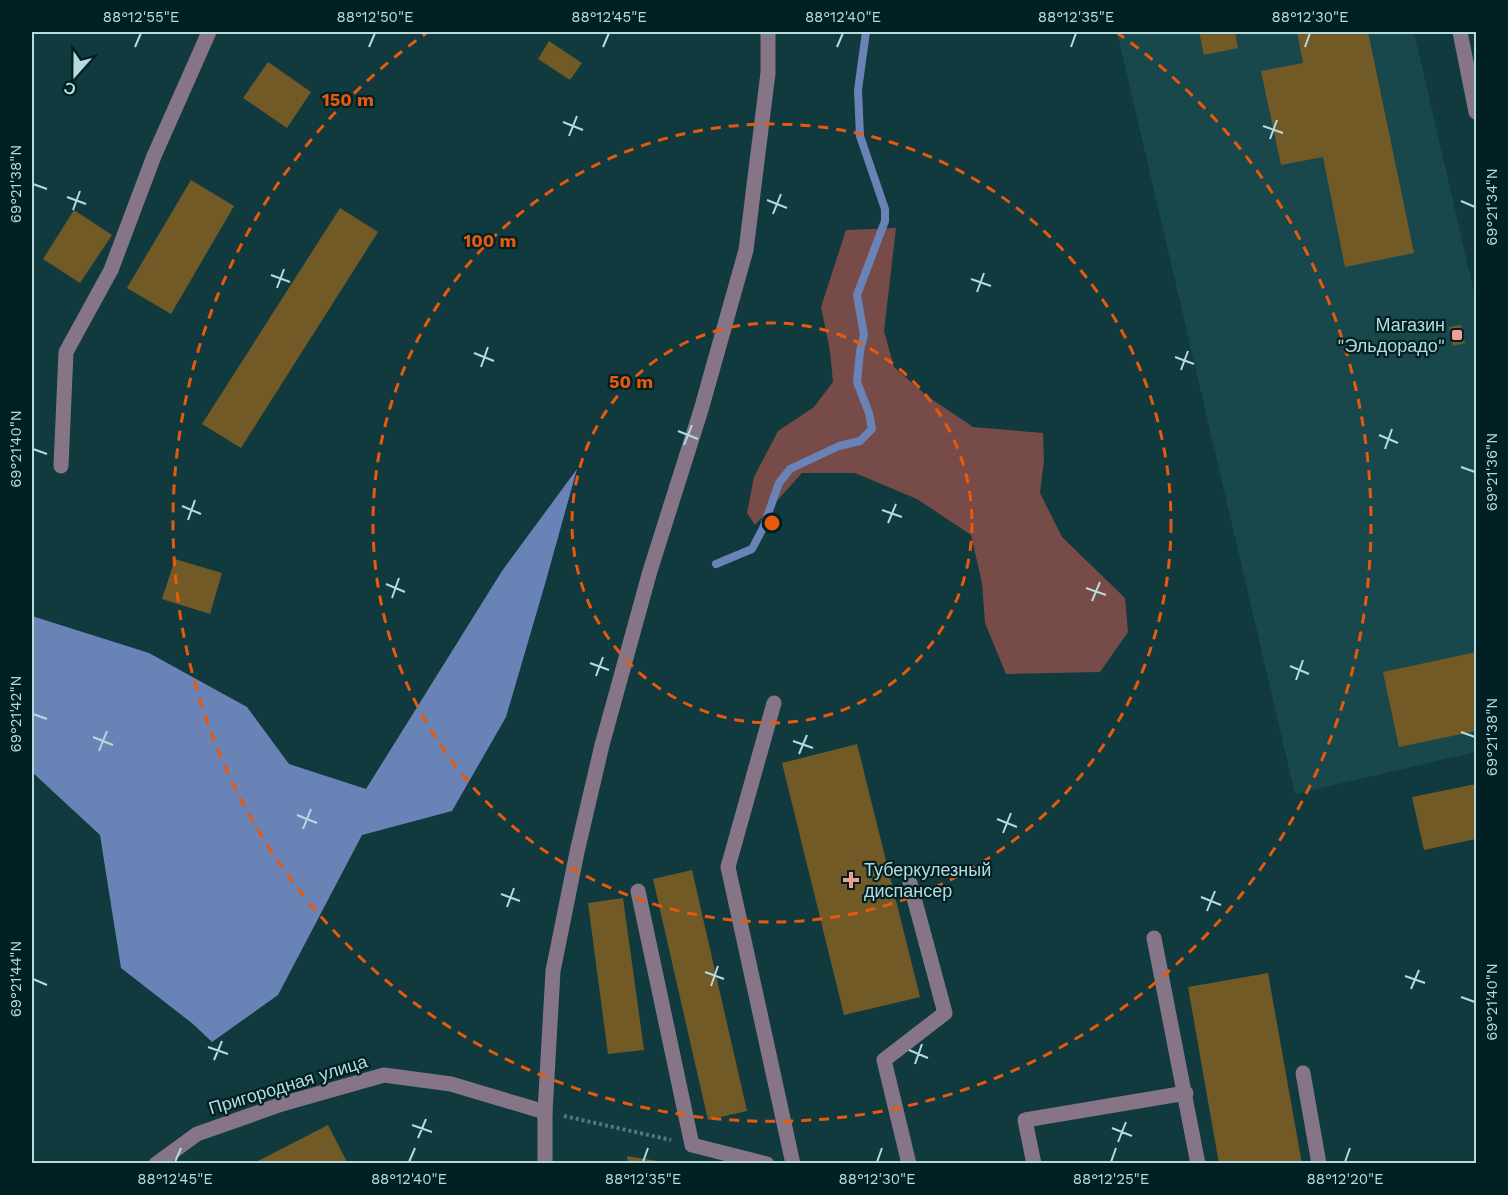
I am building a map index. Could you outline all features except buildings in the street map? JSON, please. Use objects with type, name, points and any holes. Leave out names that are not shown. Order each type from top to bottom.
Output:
[{"type":"street","points":[[61,466],[66,352],[111,270],[154,156],[209,32]]},
{"type":"street","points":[[544,1164],[554,971],[577,852],[602,745],[650,571],[701,410],[746,250],[768,73],[768,32]]},
{"type":"street","points":[[1460,32],[1476,112]]},
{"type":"street","points":[[774,703],[728,867],[793,1164]]},
{"type":"street","points":[[909,1164],[884,1060],[945,1013],[910,883]]},
{"type":"street","points":[[638,891],[692,1145],[767,1164]]},
{"type":"street","points":[[1154,938],[1198,1164]]},
{"type":"street","points":[[1303,1073],[1319,1164]]},
{"type":"street","name":"Пригородная улица","points":[[156,1164],[196,1134],[282,1104],[384,1075],[451,1084],[545,1112]]},
{"type":"street","points":[[1034,1164],[1024,1120],[1186,1093]]},
{"type":"path","points":[[545,1112],[692,1145]]},
{"type":"shaded area","points":[[1117,32],[1414,32],[1476,301],[1476,752],[1295,794]]},
{"type":"shaded area","points":[[896,228],[884,331],[894,367],[927,396],[973,427],[1043,433],[1044,460],[1040,493],[1062,537],[1125,598],[1128,632],[1100,672],[1006,674],[985,623],[982,583],[971,535],[917,499],[855,473],[802,473],[755,525],[747,513],[754,477],[778,431],[814,407],[833,382],[830,351],[821,307],[846,230]]},
{"type":"water","points":[[577,469],[506,717],[452,811],[362,835],[278,995],[212,1042],[193,1024],[121,968],[100,835],[32,772],[32,616],[149,653],[247,707],[289,764],[366,789],[502,571]]},
{"type":"waterway","points":[[716,564],[752,549],[763,528],[779,483],[790,469],[839,446],[860,441],[872,429],[869,413],[857,382],[864,335],[857,295],[885,221],[885,209],[860,136],[858,90],[866,32]]},
{"type":"place","name":"Магазин \"Эльдорадо\"","points":[[1457,335]]},
{"type":"place","name":"Туберкулезный диспансер","points":[[851,880]]}]
